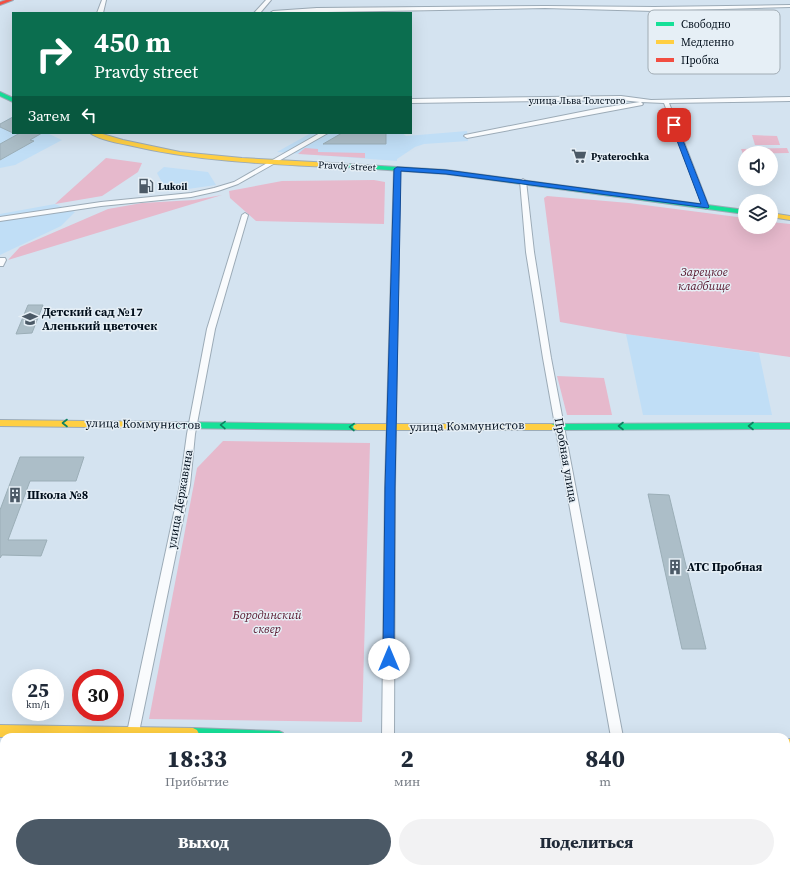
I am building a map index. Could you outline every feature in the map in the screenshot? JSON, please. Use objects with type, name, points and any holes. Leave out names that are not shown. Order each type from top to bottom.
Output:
[{"type":"street","points":[[0,4],[11,0]]},
{"type":"street","points":[[100,12],[104,0]]},
{"type":"street","points":[[258,12],[269,0]]},
{"type":"street","points":[[622,0],[626,9]]},
{"type":"street","points":[[288,12],[318,10],[545,6],[626,9],[790,6]]},
{"type":"street","points":[[0,94],[12,100]]},
{"type":"street","name":"улица Льва Толстого","points":[[412,101],[622,98],[651,102],[666,102],[790,99]]},
{"type":"street","points":[[467,136],[601,110],[651,102]]},
{"type":"street","points":[[666,102],[706,207]]},
{"type":"street","name":"Pravdy street","points":[[96,134],[118,142],[193,155],[274,162],[446,172],[523,181],[738,211]]},
{"type":"street","points":[[0,218],[93,205],[191,195],[216,190],[236,183],[323,134]]},
{"type":"street","points":[[388,733],[397,169]]},
{"type":"street","name":"Пробная улица","points":[[523,181],[530,252],[559,426],[616,733]]},
{"type":"street","name":"улица Державина","points":[[132,733],[185,485],[192,425],[212,324],[245,215]]},
{"type":"street","points":[[778,216],[790,218]]},
{"type":"street","name":"улица Коммунистов","points":[[0,423],[392,427],[790,426]]},
{"type":"street","points":[[0,731],[88,733]]},
{"type":"shaded area","points":[[11,117],[12,134],[49,134],[62,140],[15,165],[0,168],[0,124]]},
{"type":"shaded area","points":[[467,131],[468,141],[424,144],[415,147],[397,159],[397,161],[277,152],[309,134],[403,134],[406,136]]},
{"type":"shaded area","points":[[164,167],[208,172],[216,185],[167,192],[157,173]]},
{"type":"shaded area","points":[[55,204],[75,212],[61,226],[0,255],[0,214]]},
{"type":"shaded area","points":[[626,334],[759,353],[772,415],[643,415]]},
{"type":"green space","points":[[752,135],[777,136],[780,145],[755,145]]},
{"type":"green space","points":[[305,148],[318,149],[318,152],[365,153],[365,158],[298,154]]},
{"type":"green space","points":[[778,148],[787,148],[789,153],[778,153]]},
{"type":"green space","points":[[106,158],[142,163],[138,172],[102,196],[55,204]]},
{"type":"green space","points":[[374,180],[385,182],[384,224],[256,221],[230,198],[229,191],[282,181]]},
{"type":"green space","points":[[222,195],[8,260],[20,247],[108,209],[142,203],[194,200]]},
{"type":"green space","name":"Зарецкое кладбище","points":[[547,196],[629,203],[738,217],[738,234],[778,234],[778,223],[790,224],[790,357],[626,334],[560,322],[544,198]]},
{"type":"green space","points":[[557,376],[604,378],[612,415],[567,415]]},
{"type":"green space","name":"Бородинский сквер","points":[[223,441],[370,443],[362,722],[149,719],[197,468]]},
{"type":"building","points":[[12,118],[12,133],[0,127],[0,124]]},
{"type":"building","points":[[18,134],[40,134],[30,140],[34,141],[0,160],[0,144]]},
{"type":"building","points":[[340,134],[386,134],[386,144],[323,144]]},
{"type":"building","name":"Детский сад №17 Аленький цветочек","points":[[28,305],[43,305],[32,333],[16,334]]},
{"type":"building","name":"Школа №8","points":[[20,457],[84,457],[76,481],[30,481],[8,540],[47,540],[41,556],[2,555],[0,558],[0,510]]},
{"type":"building","name":"АТС Пробная","points":[[648,494],[669,495],[706,649],[682,649]]},
{"type":"traffic: fast","points":[[0,94],[12,100]]},
{"type":"traffic: fast","points":[[332,165],[446,172],[738,211]]},
{"type":"traffic: fast","points":[[172,425],[357,427]]},
{"type":"traffic: fast","points":[[551,427],[790,426]]},
{"type":"traffic: slow","points":[[96,134],[121,142],[180,153],[242,160],[332,165]]},
{"type":"traffic: slow","points":[[778,216],[790,218]]},
{"type":"traffic: slow","points":[[0,423],[172,425]]},
{"type":"traffic: slow","points":[[357,427],[551,427]]},
{"type":"traffic: slow","points":[[0,731],[129,733]]},
{"type":"traffic: jam","points":[[0,4],[11,0]]},
{"type":"place","name":"Pyaterochka","points":[[579,156]]},
{"type":"place","name":"Lukoil","points":[[146,186]]},
{"type":"place","name":"Детский сад №17 Аленький цветочек","points":[[30,319]]},
{"type":"place","name":"Школа №8","points":[[15,495]]},
{"type":"place","name":"АТС Пробная","points":[[675,567]]},
{"type":"route","points":[[389,659],[390,488],[397,169],[483,176],[706,207],[674,125]]}]
